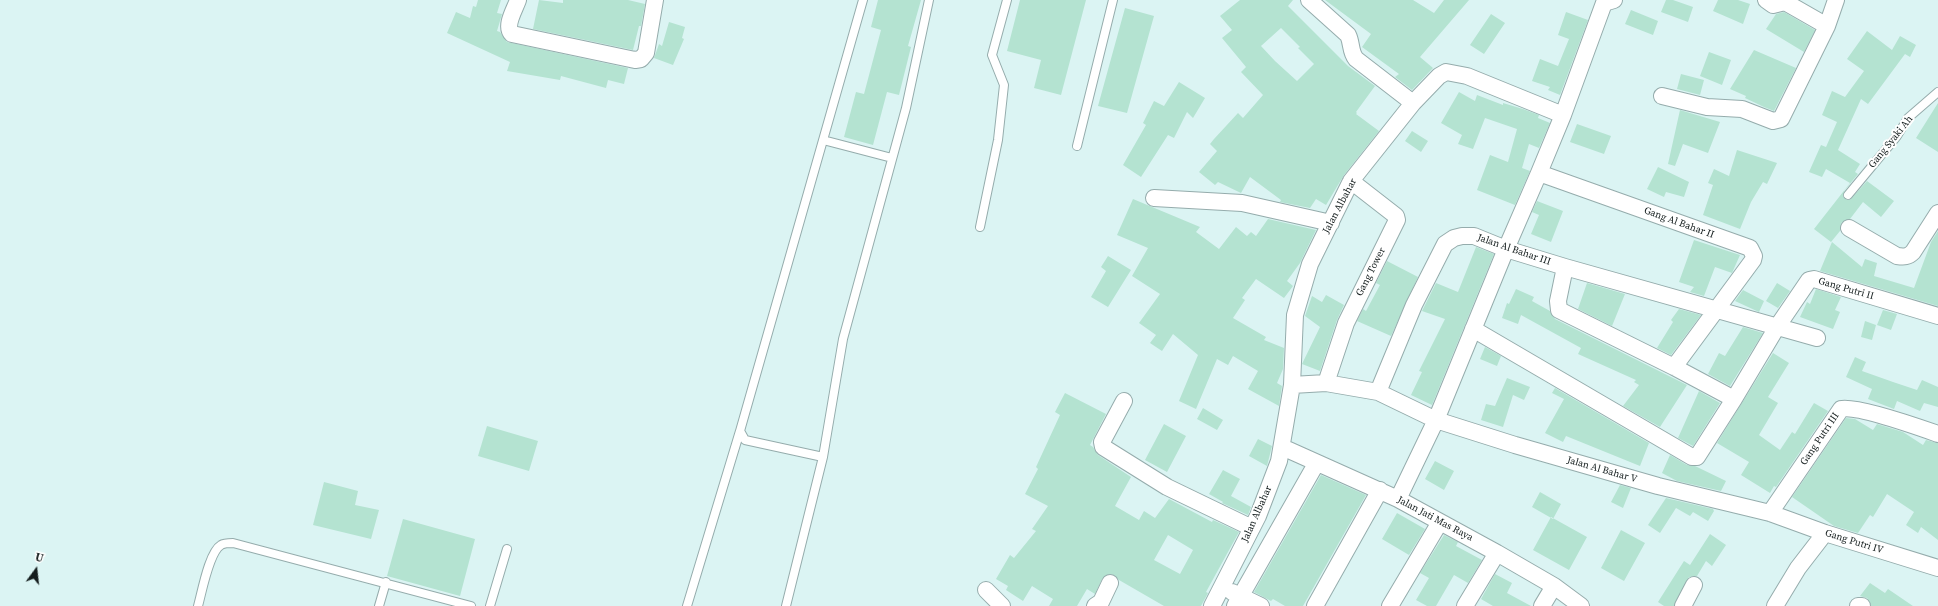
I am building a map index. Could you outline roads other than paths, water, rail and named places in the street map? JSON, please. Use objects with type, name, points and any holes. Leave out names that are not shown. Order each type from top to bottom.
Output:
[{"type":"street","points":[[518,0],[509,26],[509,30],[512,34],[635,60],[641,59],[646,53],[652,1]]},
{"type":"street","points":[[1309,0],[1348,35],[1351,41],[1352,52],[1356,59],[1413,104]]},
{"type":"street","points":[[1766,0],[1774,5],[1785,2],[1827,26]]},
{"type":"street","points":[[1662,96],[1707,106],[1742,109],[1774,121],[1781,119],[1827,26],[1836,0]]},
{"type":"street","points":[[1398,499],[1436,420],[1563,115],[1607,1]]},
{"type":"street","name":"Jalan Albahar","points":[[1212,606],[1255,522],[1280,461],[1292,385],[1295,315],[1310,264],[1351,182],[1413,104],[1439,76],[1446,72],[1467,76],[1563,115]]},
{"type":"street","name":"Gang Al Bahar II","points":[[1539,173],[1750,248],[1754,256],[1753,260],[1717,309]]},
{"type":"street","name":"Gang Tower","points":[[1326,383],[1346,323],[1398,220],[1396,216],[1351,182]]},
{"type":"street","points":[[1154,198],[1242,203],[1331,223]]},
{"type":"street","points":[[1849,228],[1897,256],[1904,257],[1909,256],[1913,252],[1938,213]]},
{"type":"street","name":"Jalan Al Bahar III","points":[[1378,392],[1414,305],[1445,244],[1454,238],[1462,236],[1474,236],[1506,249],[1565,267],[1817,338]]},
{"type":"street","points":[[1565,267],[1558,301],[1559,310],[1674,367],[1734,399]]},
{"type":"street","name":"Gang Putri II","points":[[1777,327],[1807,282],[1811,279],[1938,316]]},
{"type":"street","points":[[1674,367],[1717,309]]},
{"type":"street","points":[[1473,329],[1692,457],[1698,456],[1777,327]]},
{"type":"street","name":"Jalan Al Bahar V","points":[[1292,385],[1326,383],[1378,392],[1436,420],[1515,445],[1658,486],[1770,513]]},
{"type":"street","points":[[1124,401],[1102,442],[1103,447],[1168,488],[1255,522],[1280,528]]},
{"type":"street","name":"Gang Putri III","points":[[1770,513],[1841,409],[1851,408],[1938,434]]},
{"type":"street","name":"Jalan Jati Mas Raya","points":[[1282,447],[1316,464],[1380,490],[1398,499],[1554,586],[1581,606]]},
{"type":"street","points":[[1238,601],[1316,464]]},
{"type":"street","points":[[1315,606],[1380,490]]},
{"type":"street","name":"Gang Putri IV","points":[[1770,513],[1825,533],[1938,568]]},
{"type":"street","points":[[1390,606],[1440,522]]},
{"type":"street","points":[[1777,603],[1798,568],[1825,533]]},
{"type":"street","points":[[1465,606],[1497,553]]},
{"type":"street","points":[[1095,606],[1101,602],[1110,583]]},
{"type":"street","points":[[1683,606],[1694,584]]},
{"type":"street","points":[[1542,606],[1554,586]]},
{"type":"street","points":[[1222,588],[1238,601],[1261,606]]},
{"type":"street","points":[[986,590],[1002,606]]},
{"type":"lane","points":[[687,606],[740,431],[863,0]]},
{"type":"lane","points":[[786,606],[823,457],[843,339],[906,108],[929,0]]},
{"type":"lane","points":[[980,227],[998,140],[1004,85],[992,55],[1007,0]]},
{"type":"lane","points":[[1077,146],[1113,0]]},
{"type":"lane","name":"Gang Syaki Ah","points":[[1848,195],[1897,136],[1908,118],[1938,92]]},
{"type":"lane","points":[[823,140],[892,158]]},
{"type":"lane","points":[[740,431],[745,440],[823,457]]},
{"type":"lane","points":[[198,606],[212,559],[220,545],[226,543],[238,544],[472,606]]},
{"type":"lane","points":[[490,606],[506,549]]},
{"type":"lane","points":[[380,606],[386,582]]}]
